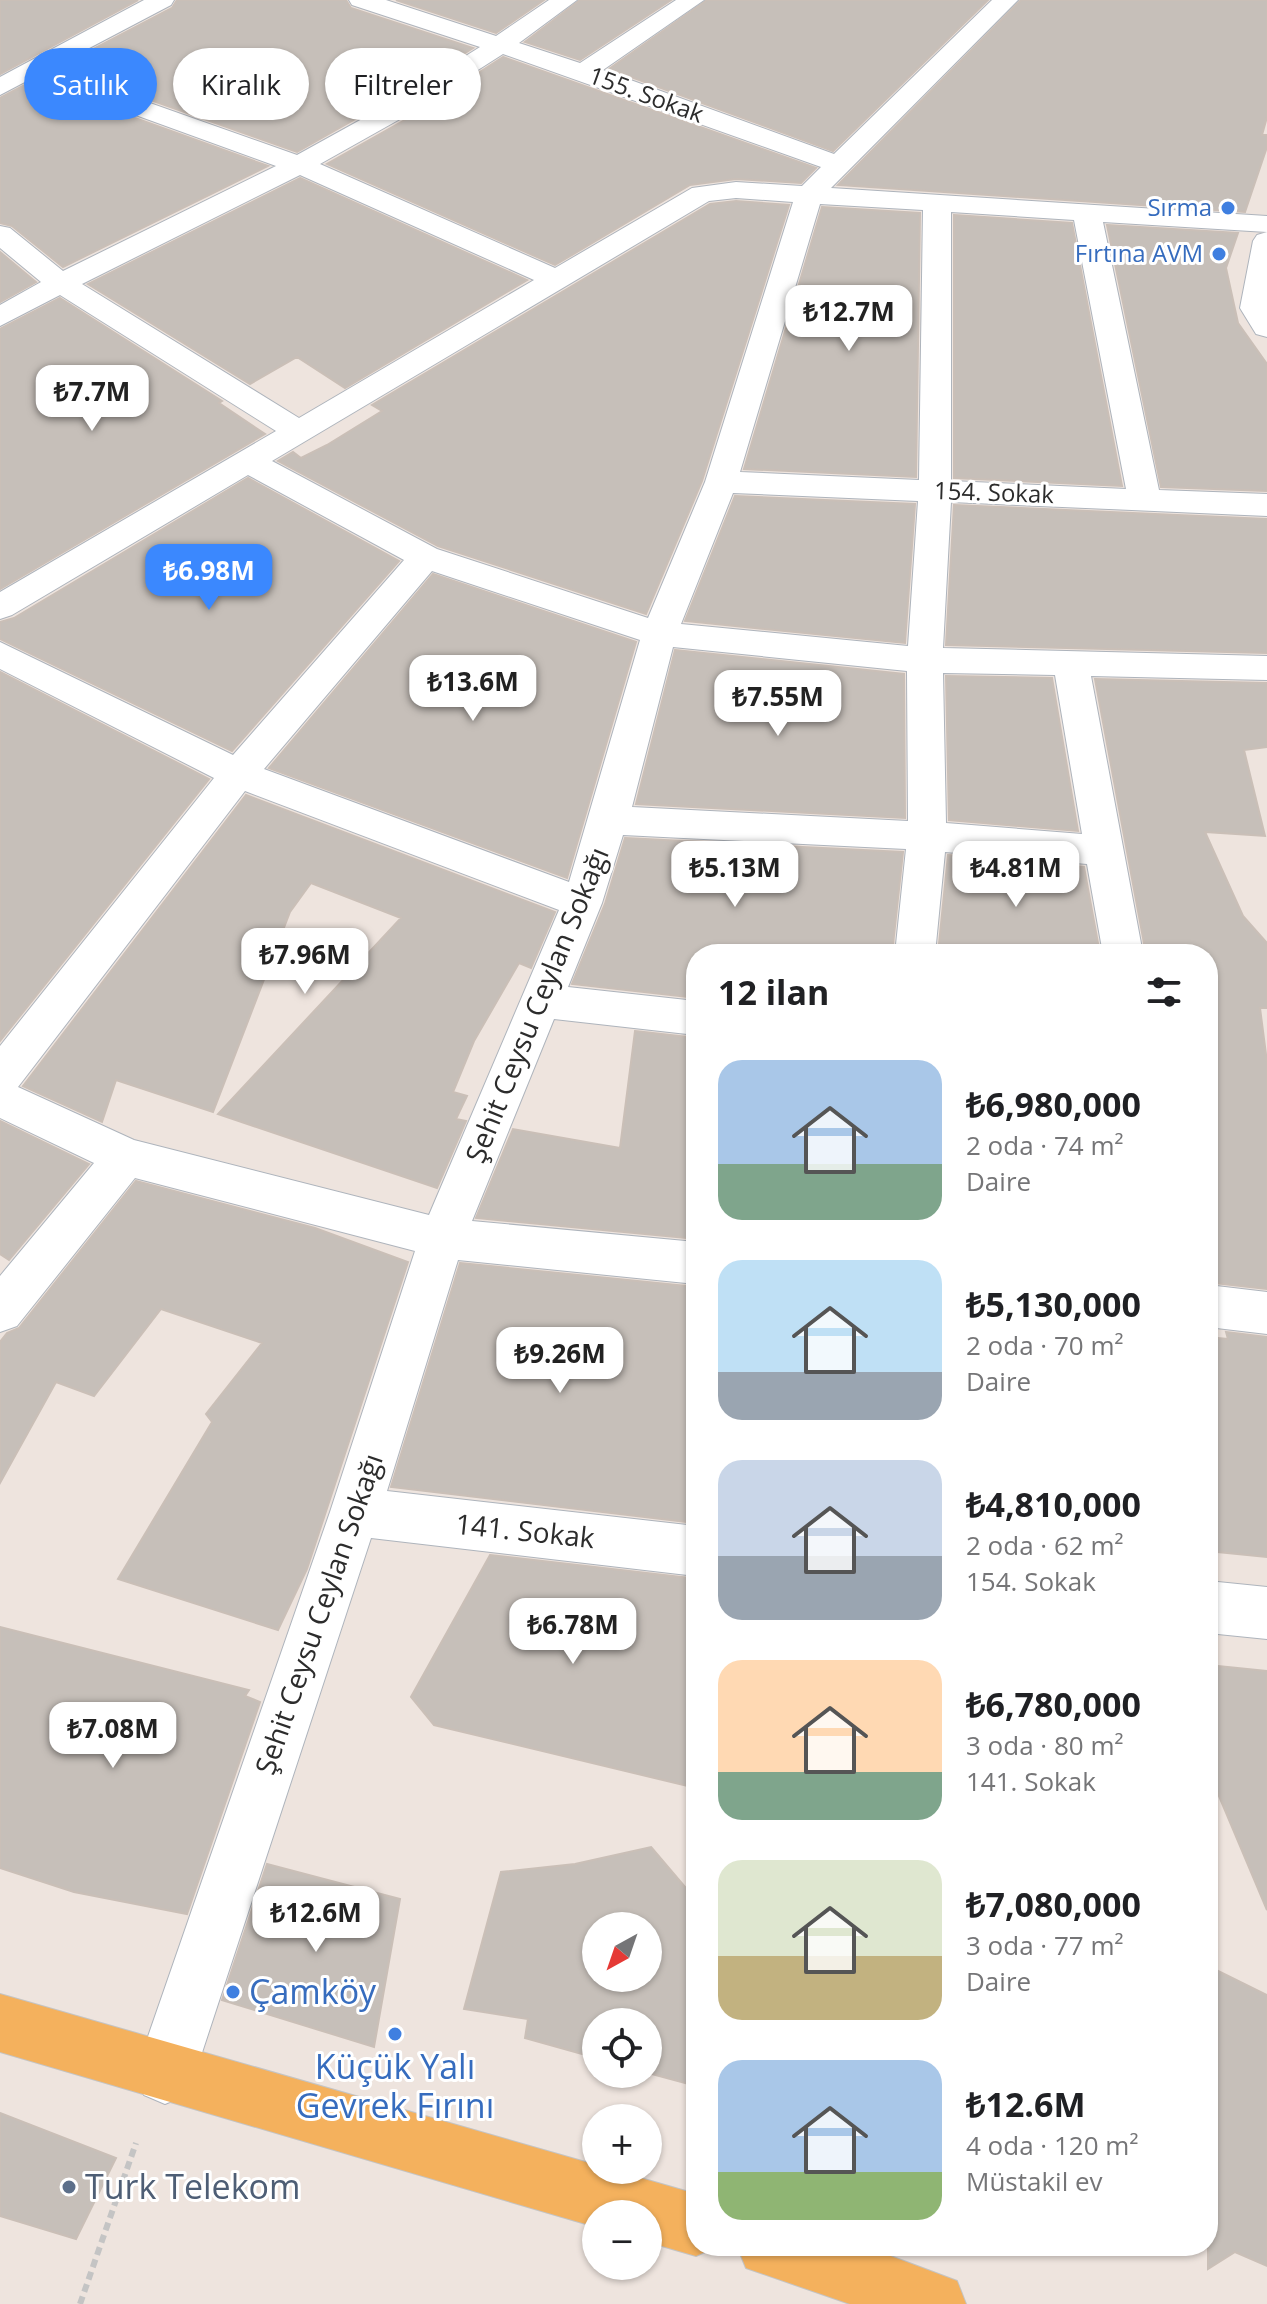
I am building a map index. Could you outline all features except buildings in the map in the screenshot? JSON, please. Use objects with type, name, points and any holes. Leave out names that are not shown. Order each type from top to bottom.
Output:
[{"type":"main road","points":[[0,2023],[165,2074],[686,2222]]},
{"type":"main road","points":[[804,2256],[934,2304]]},
{"type":"street","points":[[70,48],[162,0]]},
{"type":"street","name":"155. Sokak","points":[[361,0],[583,72],[823,179],[937,203],[1267,224]]},
{"type":"street","points":[[0,317],[59,282],[299,165],[502,45],[565,0]]},
{"type":"street","points":[[640,0],[683,6]]},
{"type":"street","name":"Şehit Ceysu Ceylan Sokağı","points":[[165,2074],[355,1512],[442,1238],[544,1001],[582,903],[609,820],[659,634],[721,482],[823,179],[992,4]]},
{"type":"street","points":[[583,72],[683,6]]},
{"type":"street","points":[[0,55],[24,65]]},
{"type":"street","points":[[0,87],[24,72]]},
{"type":"street","points":[[157,114],[299,165],[555,279]]},
{"type":"street","points":[[0,607],[301,433],[702,194],[823,179]]},
{"type":"street","points":[[916,944],[927,836],[925,660],[935,491],[937,203]]},
{"type":"street","points":[[1087,213],[1144,498]]},
{"type":"street","points":[[0,234],[59,282],[301,433]]},
{"type":"street","points":[[1267,241],[1255,308],[1267,328]]},
{"type":"street","points":[[249,462],[425,557],[659,634],[925,660],[1267,668]]},
{"type":"street","name":"154. Sokak","points":[[721,482],[1267,505]]},
{"type":"street","points":[[0,1078],[238,774],[425,557]]},
{"type":"street","points":[[0,654],[238,774],[582,903]]},
{"type":"street","points":[[1071,665],[1121,944]]},
{"type":"street","points":[[609,820],[927,836],[1104,851]]},
{"type":"street","points":[[544,1001],[686,1017]]},
{"type":"street","points":[[0,1098],[126,1157],[442,1238],[686,1262]]},
{"type":"street","points":[[3,1302],[126,1157]]},
{"type":"street","points":[[1218,1307],[1267,1313]]},
{"type":"street","name":"141. Sokak","points":[[355,1512],[686,1550]]},
{"type":"street","points":[[1218,1608],[1267,1613]]},
{"type":"path","points":[[80,2304],[136,2143]]},
{"type":"place","name":"Sırma","points":[[1228,208]]},
{"type":"place","name":"Fırtına AVM","points":[[1219,254]]},
{"type":"place","name":"Çamköy","points":[[233,1992]]},
{"type":"place","name":"Küçük Yalı Gevrek Fırını","points":[[395,2034]]},
{"type":"place","name":"Turk Telekom","points":[[69,2187]]}]
